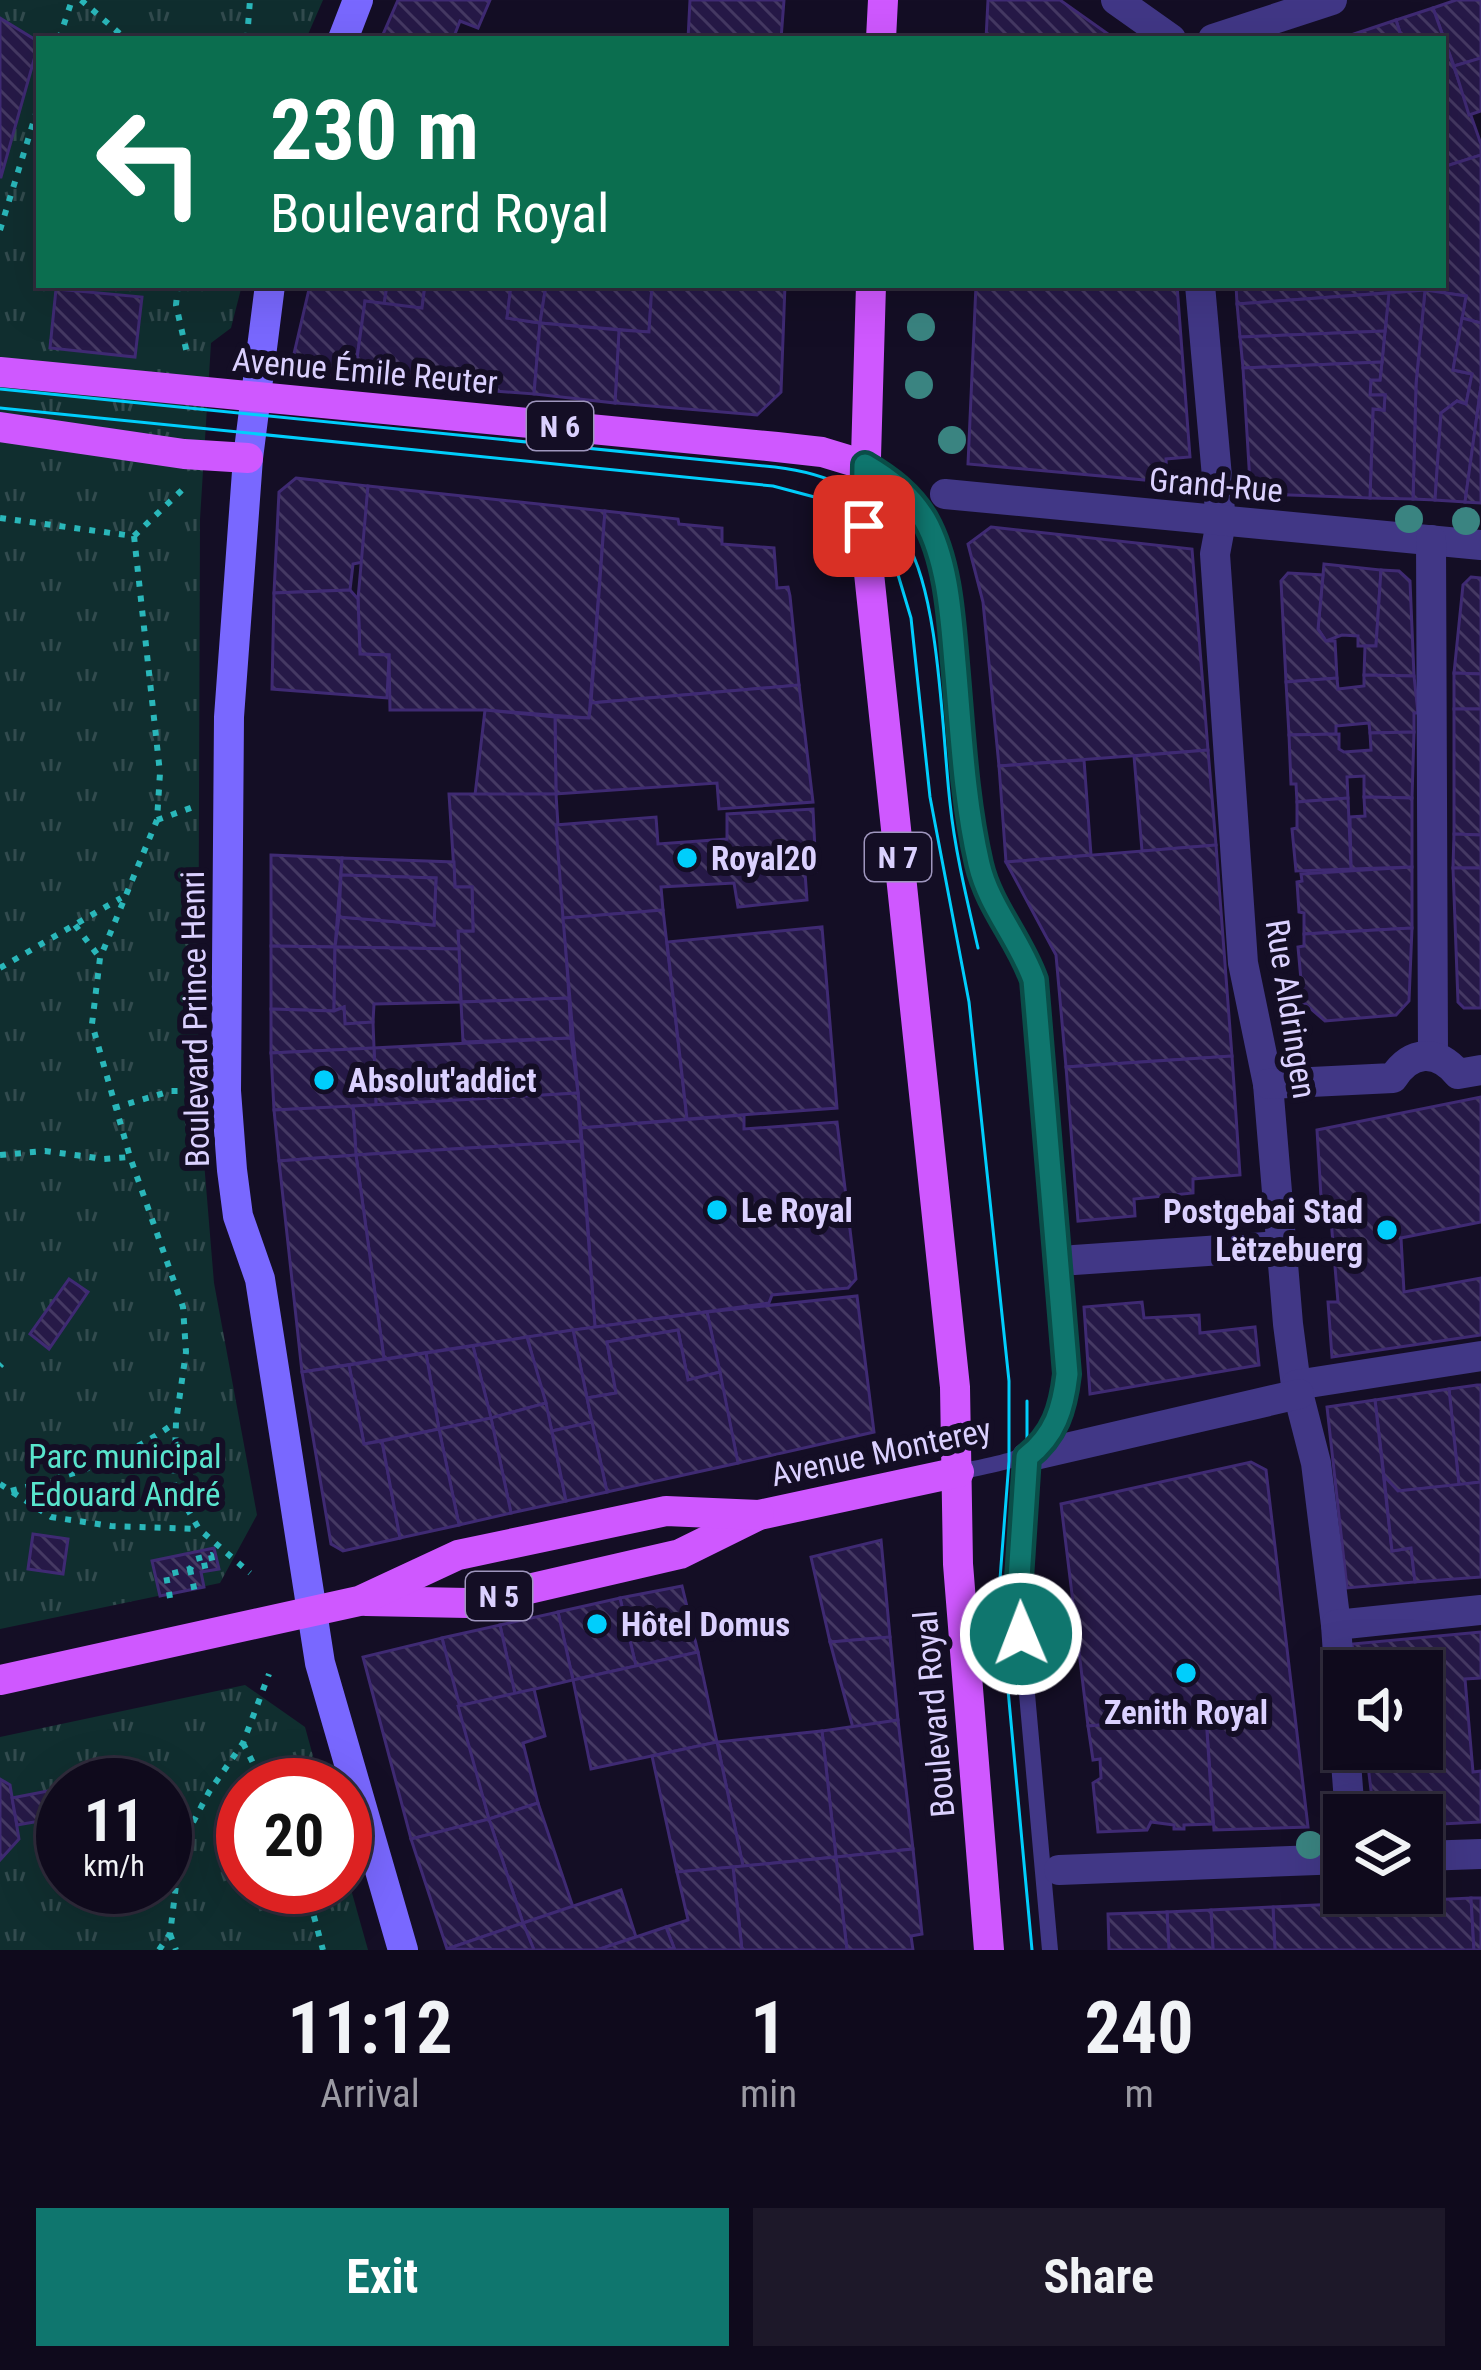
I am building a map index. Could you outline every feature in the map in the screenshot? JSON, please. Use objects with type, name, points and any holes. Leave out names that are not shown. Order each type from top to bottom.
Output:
[{"type":"main road","points":[[345,36],[358,0]]},
{"type":"main road","points":[[881,36],[883,0]]},
{"type":"main road","name":"Boulevard Prince Henri","points":[[271,288],[248,458],[229,717],[226,1090],[238,1216],[260,1279],[320,1663],[404,1950]]},
{"type":"main road","name":"N 7","points":[[871,288],[864,526],[955,1387],[959,1472]]},
{"type":"main road","name":"Avenue Émile Reuter","points":[[0,372],[777,447],[822,452],[865,465]]},
{"type":"main road","points":[[0,427],[184,454],[248,458]]},
{"type":"main road","name":"Avenue Monterey","points":[[359,1601],[468,1603],[680,1554],[759,1516],[959,1472]]},
{"type":"main road","name":"Boulevard Royal","points":[[959,1472],[958,1564],[989,1950]]},
{"type":"main road","name":"Avenue Monterey","points":[[0,1680],[359,1601],[458,1556],[666,1511],[759,1516]]},
{"type":"main road","points":[[625,1520],[645,1528],[650,1538],[645,1558],[636,1565]]},
{"type":"street","points":[[1116,0],[1167,36]]},
{"type":"street","points":[[1222,36],[1332,0]]},
{"type":"street","name":"Rue Aldringen","points":[[1200,288],[1221,522],[1215,554],[1243,963],[1268,1084],[1298,1389],[1316,1463],[1338,1650]]},
{"type":"street","name":"Grand-Rue","points":[[944,494],[1481,545]]},
{"type":"street","points":[[1431,540],[1432,1055]]},
{"type":"street","points":[[1268,1084],[1393,1078],[1402,1064],[1416,1056],[1448,1061],[1459,1074],[1481,1070]]},
{"type":"street","points":[[1074,1260],[1281,1246]]},
{"type":"street","name":"Avenue Monterey","points":[[1027,1457],[1298,1389],[1481,1356]]},
{"type":"street","points":[[1336,1625],[1481,1610]]},
{"type":"street","points":[[1443,1855],[1481,1854]]},
{"type":"street","points":[[1059,1870],[1323,1860]]},
{"type":"lane","points":[[865,465],[890,479],[910,499],[936,549],[950,609],[967,789],[979,862],[989,900],[1034,980],[1067,1374],[1057,1421],[1046,1442],[1027,1457],[1018,1594],[1050,1950]]},
{"type":"lane","name":"Avenue Monterey","points":[[959,1472],[1027,1457]]},
{"type":"path","points":[[60,36],[71,0]]},
{"type":"path","points":[[81,0],[123,36]]},
{"type":"path","points":[[247,36],[250,0]]},
{"type":"path","points":[[0,230],[36,114]]},
{"type":"path","points":[[178,288],[176,305],[191,372]]},
{"type":"path","points":[[134,536],[182,490],[183,469]]},
{"type":"path","points":[[0,518],[134,536]]},
{"type":"path","points":[[134,536],[160,773],[157,820],[100,958],[92,1024],[114,1108],[183,1307],[186,1352],[176,1422],[174,1486],[199,1529],[250,1573]]},
{"type":"path","points":[[0,968],[124,896]]},
{"type":"path","points":[[76,925],[100,958]]},
{"type":"path","points":[[114,1108],[171,1090]]},
{"type":"path","points":[[0,1155],[45,1150],[104,1160],[130,1157]]},
{"type":"path","points":[[11,1491],[91,1470],[143,1445],[176,1422]]},
{"type":"path","points":[[0,1484],[51,1517],[111,1526],[199,1529]]},
{"type":"path","points":[[170,1598],[171,1570],[194,1568],[195,1593]]},
{"type":"path","points":[[159,1950],[170,1934],[181,1845],[209,1792],[244,1744],[269,1673]]},
{"type":"path","points":[[244,1744],[251,1758]]},
{"type":"path","points":[[313,1914],[322,1950]]},
{"type":"path","points":[[170,1934],[176,1950]]},
{"type":"green space","name":"Parc municipal Edouard André","points":[[0,0],[323,0],[307,36],[36,36],[36,288],[241,288],[231,328],[211,343],[200,519],[198,1089],[214,1283],[257,1515],[220,1583],[0,1629]]},
{"type":"green space","points":[[245,1685],[305,1727],[314,1758],[216,1758],[216,1914],[358,1914],[368,1950],[0,1950],[0,1737]]},
{"type":"building","points":[[398,0],[490,0],[478,28],[460,21],[454,36],[382,36]]},
{"type":"building","points":[[690,0],[784,0],[781,36],[688,36]]},
{"type":"building","points":[[988,0],[1060,0],[1111,36],[986,36]]},
{"type":"building","points":[[1456,0],[1481,0],[1481,58],[1454,66],[1433,8]]},
{"type":"building","points":[[1433,8],[1443,36],[1401,36],[1396,20]]},
{"type":"building","points":[[0,18],[36,40],[36,53],[0,177]]},
{"type":"building","points":[[1396,20],[1401,36],[1348,36]]},
{"type":"building","points":[[1446,45],[1481,144],[1481,155],[1446,166]]},
{"type":"building","points":[[1481,58],[1481,111],[1469,115],[1454,66]]},
{"type":"building","points":[[1481,155],[1481,323],[1462,318],[1466,296],[1425,290],[1446,288],[1446,166]]},
{"type":"building","points":[[309,288],[387,288],[384,305],[365,301],[354,380],[290,371]]},
{"type":"building","points":[[387,288],[425,288],[422,308],[384,305]]},
{"type":"building","points":[[425,288],[511,288],[507,318],[540,323],[534,394],[354,380],[365,301],[422,308]]},
{"type":"building","points":[[511,288],[546,288],[540,323],[507,318]]},
{"type":"building","points":[[546,288],[652,288],[649,332],[540,323]]},
{"type":"building","points":[[652,288],[785,288],[781,392],[757,415],[615,403],[619,330],[649,332]]},
{"type":"building","points":[[976,288],[1177,288],[1190,457],[1166,459],[1167,482],[968,464]]},
{"type":"building","points":[[1236,288],[1425,290],[1237,304]]},
{"type":"building","points":[[56,289],[142,297],[135,357],[50,348]]},
{"type":"building","points":[[1425,290],[1466,296],[1453,370],[1472,374],[1466,404],[1457,401],[1441,413],[1435,500],[1413,499]]},
{"type":"building","points":[[1425,290],[1413,499],[1370,498],[1373,409],[1384,410],[1385,395],[1370,395],[1371,380],[1380,380],[1389,293]]},
{"type":"building","points":[[1389,293],[1385,331],[1240,337],[1237,304]]},
{"type":"building","points":[[1462,318],[1481,323],[1481,386],[1465,502],[1435,500],[1441,413],[1457,401],[1466,404],[1472,374],[1453,370]]},
{"type":"building","points":[[540,323],[619,330],[615,403],[534,394]]},
{"type":"building","points":[[1385,331],[1382,362],[1243,368],[1240,337]]},
{"type":"building","points":[[1382,362],[1380,380],[1371,380],[1370,395],[1385,395],[1384,410],[1373,409],[1370,498],[1262,494],[1250,483],[1243,368]]},
{"type":"building","points":[[1481,386],[1481,503],[1465,502]]},
{"type":"building","points":[[296,478],[368,486],[363,562],[353,564],[350,590],[274,593],[279,492]]},
{"type":"building","points":[[368,486],[605,511],[589,718],[485,710],[390,710],[389,655],[360,654],[358,599]]},
{"type":"building","points":[[605,511],[722,528],[722,544],[774,548],[777,588],[788,587],[790,596],[799,685],[591,703]]},
{"type":"building","points":[[991,527],[1192,549],[1208,750],[999,766],[983,602],[968,544]]},
{"type":"building","points":[[1324,564],[1381,570],[1376,646],[1358,646],[1358,636],[1326,641],[1318,629]]},
{"type":"building","points":[[1381,570],[1399,571],[1410,581],[1414,676],[1364,675],[1365,646],[1376,646]]},
{"type":"building","points":[[1288,573],[1323,575],[1318,629],[1326,641],[1335,641],[1337,678],[1286,682],[1281,581]]},
{"type":"building","points":[[1471,577],[1481,578],[1481,674],[1454,673],[1463,585]]},
{"type":"building","points":[[350,590],[358,599],[360,654],[389,655],[387,698],[272,689],[274,593]]},
{"type":"building","points":[[1454,673],[1481,674],[1481,709],[1454,709]]},
{"type":"building","points":[[1364,675],[1414,676],[1418,713],[1414,713],[1414,732],[1370,733],[1369,723],[1336,726],[1336,734],[1289,735],[1286,682],[1337,678],[1338,689],[1364,686]]},
{"type":"building","points":[[799,685],[813,802],[719,809],[717,783],[556,794],[555,717],[589,718],[591,703]]},
{"type":"building","points":[[1454,709],[1481,709],[1481,835],[1454,834]]},
{"type":"building","points":[[485,710],[555,717],[556,794],[475,795]]},
{"type":"building","points":[[1414,732],[1412,798],[1364,797],[1364,776],[1347,777],[1348,798],[1297,802],[1296,784],[1291,784],[1289,735],[1339,734],[1339,749],[1344,752],[1371,750],[1370,733]]},
{"type":"building","points":[[1208,750],[1216,845],[1142,851],[1134,756]]},
{"type":"building","points":[[1084,760],[1091,855],[1006,862],[999,766]]},
{"type":"building","points":[[449,794],[556,794],[569,998],[461,1002],[458,931],[473,931],[472,887],[455,887]]},
{"type":"building","points":[[1364,797],[1412,798],[1412,867],[1351,869],[1350,817],[1365,816]]},
{"type":"building","points":[[1348,798],[1351,869],[1296,871],[1292,829],[1297,828],[1297,802]]},
{"type":"building","name":"Royal20","points":[[813,809],[816,871],[805,873],[807,900],[738,907],[734,883],[661,887],[663,910],[563,918],[556,825],[656,817],[658,844],[727,839],[727,814]]},
{"type":"building","points":[[1454,834],[1481,835],[1481,868],[1453,868]]},
{"type":"building","points":[[1216,845],[1232,1056],[1066,1067],[1056,955],[1006,862]]},
{"type":"building","points":[[271,855],[342,858],[335,947],[271,946]]},
{"type":"building","points":[[342,858],[454,862],[455,887],[472,887],[473,931],[458,931],[459,949],[335,947],[339,917],[434,925],[436,878],[341,875]]},
{"type":"building","points":[[1412,867],[1412,928],[1304,934],[1297,882],[1302,881],[1301,874]]},
{"type":"building","points":[[1453,868],[1481,868],[1481,1008],[1464,1008],[1458,1002]]},
{"type":"building","points":[[341,875],[436,878],[434,925],[339,917]]},
{"type":"building","points":[[663,910],[687,1119],[581,1128],[563,918]]},
{"type":"building","points":[[822,927],[837,1108],[687,1119],[667,942]]},
{"type":"building","points":[[1412,928],[1409,1001],[1396,1015],[1325,1021],[1303,1002],[1298,947],[1304,946],[1304,934]]},
{"type":"building","points":[[271,946],[335,947],[334,1011],[271,1009]]},
{"type":"building","points":[[335,947],[459,949],[461,1002],[374,1004],[373,1022],[345,1024],[344,1007],[334,1011]]},
{"type":"building","points":[[569,998],[571,1038],[463,1042],[461,1002]]},
{"type":"building","points":[[344,1007],[345,1024],[373,1022],[374,1048],[271,1053],[271,1009],[334,1011]]},
{"type":"building","points":[[571,1038],[578,1093],[376,1106],[374,1048]]},
{"type":"building","name":"Absolut'addict","points":[[374,1048],[376,1106],[274,1110],[271,1053]]},
{"type":"building","points":[[1232,1056],[1240,1175],[1193,1179],[1193,1193],[1134,1199],[1135,1216],[1078,1221],[1066,1067]]},
{"type":"building","points":[[578,1093],[581,1141],[356,1155],[353,1106]]},
{"type":"building","name":"Postgebai Stad Lëtzebuerg","points":[[1481,1097],[1481,1222],[1401,1238],[1404,1292],[1481,1278],[1481,1335],[1332,1357],[1328,1302],[1338,1302],[1329,1196],[1321,1197],[1317,1130]]},
{"type":"building","points":[[353,1106],[356,1155],[279,1161],[274,1110]]},
{"type":"building","name":"Le Royal","points":[[744,1115],[744,1129],[837,1122],[856,1279],[848,1288],[772,1295],[769,1303],[595,1327],[581,1128]]},
{"type":"building","points":[[581,1141],[595,1327],[384,1359],[356,1155]]},
{"type":"building","points":[[356,1155],[384,1359],[302,1372],[279,1161]]},
{"type":"building","points":[[69,1279],[88,1292],[49,1349],[30,1334]]},
{"type":"building","points":[[857,1296],[874,1432],[738,1463],[707,1312]]},
{"type":"building","points":[[1142,1302],[1144,1318],[1199,1315],[1200,1333],[1255,1327],[1259,1365],[1090,1394],[1084,1307]]},
{"type":"building","points":[[707,1312],[720,1372],[688,1380],[678,1330],[607,1342],[616,1393],[587,1398],[573,1330]]},
{"type":"building","points":[[573,1330],[592,1422],[552,1431],[527,1337]]},
{"type":"building","points":[[678,1330],[688,1380],[720,1372],[738,1463],[607,1492],[587,1398],[616,1393],[607,1342]]},
{"type":"building","points":[[527,1337],[546,1403],[491,1418],[473,1346]]},
{"type":"building","points":[[473,1346],[491,1418],[439,1429],[426,1353]]},
{"type":"building","points":[[426,1353],[439,1429],[364,1444],[349,1365]]},
{"type":"building","points":[[349,1365],[364,1444],[382,1441],[400,1538],[343,1551],[331,1544],[302,1372]]},
{"type":"building","points":[[1481,1385],[1481,1482],[1459,1485],[1449,1389]]},
{"type":"building","points":[[1449,1389],[1459,1485],[1398,1491],[1384,1476],[1375,1400]]},
{"type":"building","points":[[1375,1400],[1392,1551],[1411,1548],[1415,1582],[1347,1588],[1327,1407]]},
{"type":"building","points":[[546,1403],[566,1501],[511,1513],[491,1418]]},
{"type":"building","points":[[491,1418],[511,1513],[459,1525],[439,1429]]},
{"type":"building","points":[[592,1422],[607,1492],[566,1501],[552,1431]]},
{"type":"building","points":[[439,1429],[459,1525],[400,1538],[382,1441]]},
{"type":"building","name":"Zenith Royal","points":[[1251,1462],[1266,1470],[1308,1827],[1214,1830],[1206,1716],[1088,1726],[1061,1504]]},
{"type":"building","points":[[1384,1476],[1398,1491],[1481,1482],[1481,1577],[1415,1582],[1411,1548],[1392,1551]]},
{"type":"building","points":[[33,1534],[68,1539],[63,1574],[28,1569]]},
{"type":"building","points":[[881,1540],[890,1637],[830,1642],[811,1557]]},
{"type":"building","points":[[214,1548],[219,1569],[201,1572],[204,1587],[160,1596],[152,1561]]},
{"type":"building","points":[[682,1586],[698,1652],[636,1666],[620,1598]]},
{"type":"building","points":[[620,1598],[636,1666],[573,1680],[558,1612]]},
{"type":"building","points":[[558,1612],[573,1680],[515,1694],[500,1625]]},
{"type":"building","points":[[500,1625],[515,1694],[458,1706],[442,1638]]},
{"type":"building","points":[[1481,1632],[1481,1678],[1465,1679],[1473,1772],[1481,1771],[1481,1822],[1443,1824],[1443,1794],[1371,1794],[1369,1770],[1443,1770],[1443,1650],[1353,1650],[1352,1644]]},
{"type":"building","points":[[890,1637],[898,1720],[853,1728],[830,1642]]},
{"type":"building","points":[[442,1638],[489,1819],[411,1839],[363,1657]]},
{"type":"building","points":[[698,1652],[717,1742],[591,1769],[573,1680]]},
{"type":"building","points":[[534,1689],[545,1736],[523,1743],[538,1803],[489,1819],[458,1706]]},
{"type":"building","points":[[1206,1716],[1213,1824],[1174,1829],[1174,1825],[1151,1822],[1147,1830],[1098,1832],[1093,1783],[1101,1778],[1100,1759],[1093,1760],[1088,1726]]},
{"type":"building","points":[[898,1720],[913,1849],[836,1857],[822,1731]]},
{"type":"building","points":[[822,1731],[836,1857],[743,1866],[717,1742]]},
{"type":"building","points":[[717,1742],[743,1866],[677,1872],[652,1756]]},
{"type":"building","points":[[0,1779],[10,1785],[19,1839],[0,1860]]},
{"type":"building","points":[[36,1793],[36,1822],[17,1825],[12,1798]]},
{"type":"building","points":[[538,1803],[573,1907],[523,1923],[489,1819]]},
{"type":"building","points":[[489,1819],[523,1923],[447,1949],[411,1839]]},
{"type":"building","points":[[913,1849],[922,1934],[911,1936],[913,1950],[847,1950],[836,1857]]},
{"type":"building","points":[[836,1857],[847,1950],[742,1950],[733,1867]]},
{"type":"building","points":[[733,1867],[742,1950],[675,1950],[666,1927],[688,1920],[677,1872]]},
{"type":"building","points":[[621,1890],[636,1937],[597,1950],[534,1950],[523,1923]]},
{"type":"building","points":[[1471,1898],[1474,1950],[1275,1950],[1273,1907],[1323,1905],[1323,1914],[1443,1914],[1443,1899]]},
{"type":"building","points":[[1471,1898],[1481,1898],[1481,1950],[1474,1950]]},
{"type":"building","points":[[1273,1907],[1275,1950],[1213,1950],[1211,1910]]},
{"type":"building","points":[[1211,1910],[1213,1950],[1169,1950],[1167,1912]]},
{"type":"building","points":[[1167,1912],[1169,1950],[1109,1950],[1108,1914]]},
{"type":"building","points":[[523,1923],[534,1950],[447,1949]]},
{"type":"building","points":[[666,1927],[674,1948],[597,1950]]},
{"type":"tram line","points":[[0,389],[775,467],[813,474],[849,489],[881,510],[906,541],[926,596],[938,667],[952,821],[978,948]]},
{"type":"tram line","points":[[0,408],[773,486],[822,499],[864,526],[896,568],[911,618],[930,797],[969,1002],[1009,1381],[1009,1461],[999,1592],[1032,1950]]},
{"type":"tram line","points":[[1027,1401],[1027,1457]]},
{"type":"place","name":"Royal20","points":[[687,858]]},
{"type":"place","name":"Absolut'addict","points":[[324,1080]]},
{"type":"place","name":"Le Royal","points":[[717,1210]]},
{"type":"place","name":"Postgebai Stad Lëtzebuerg","points":[[1387,1230]]},
{"type":"place","name":"Hôtel Domus","points":[[597,1624]]},
{"type":"place","name":"Zenith Royal","points":[[1186,1673]]},
{"type":"route","points":[[864,526],[865,465],[890,479],[910,499],[936,549],[950,609],[967,789],[979,862],[989,900],[1034,980],[1067,1374],[1057,1421],[1046,1442],[1027,1457],[1018,1594],[1021,1634]]}]
